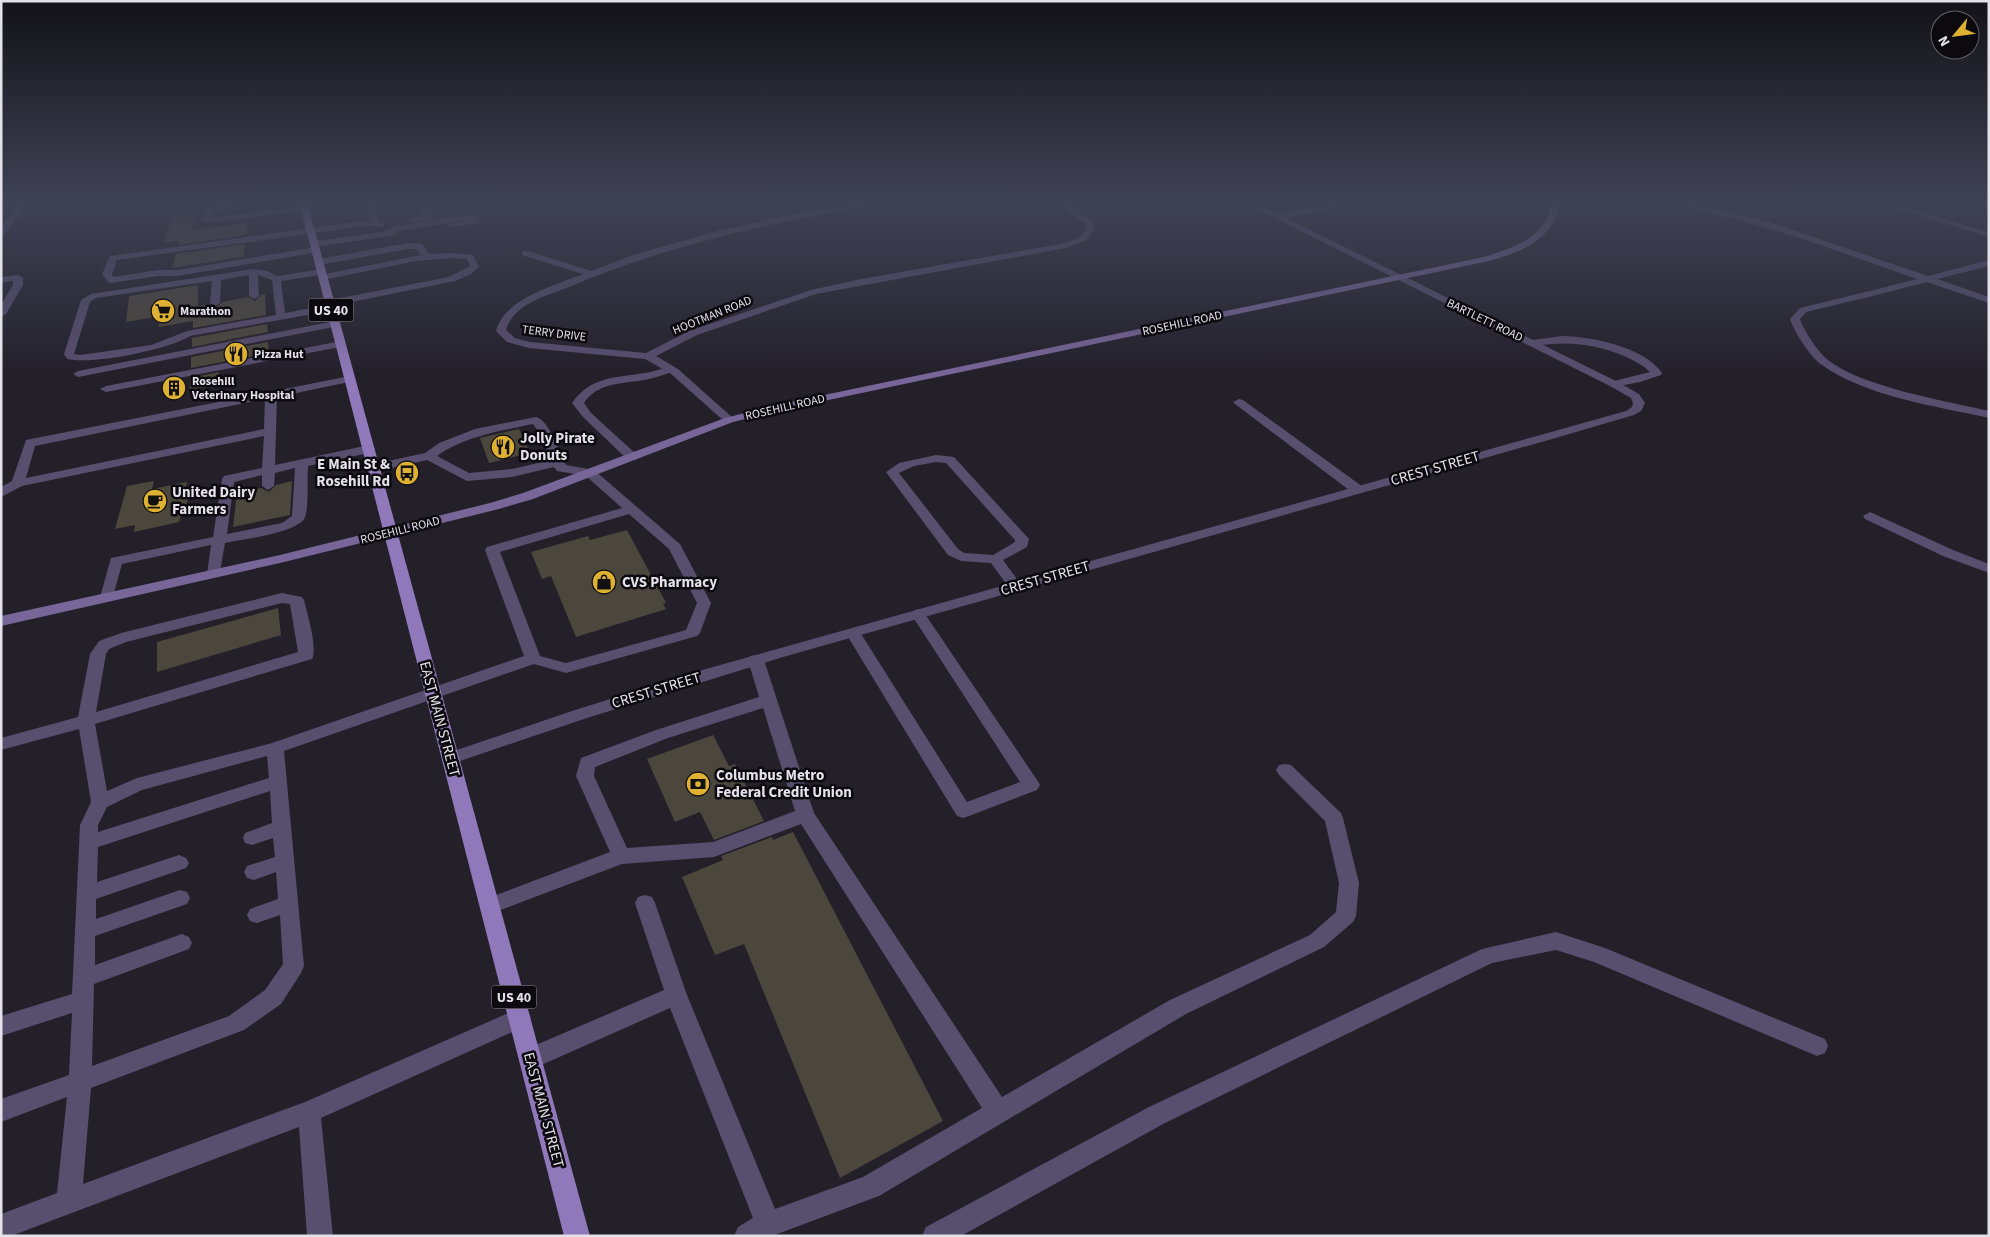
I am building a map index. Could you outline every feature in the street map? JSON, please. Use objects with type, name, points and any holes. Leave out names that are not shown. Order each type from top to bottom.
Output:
[{"type":"main road","name":"EAST MAIN STREET","points":[[318,260],[577,1236]]},
{"type":"street","points":[[112,260],[107,274],[111,280],[158,273],[177,273],[253,260]]},
{"type":"street","points":[[119,260],[118,266],[121,268],[159,271],[247,261]]},
{"type":"street","points":[[321,270],[346,260]]},
{"type":"street","points":[[362,260],[365,269]]},
{"type":"street","points":[[417,260],[365,269],[321,270],[276,279],[265,273],[254,272],[103,294],[86,300],[69,354],[71,357],[80,358],[161,345],[179,340],[187,334],[281,317],[386,292],[452,279],[475,267],[471,260]]},
{"type":"street","points":[[547,260],[589,273]]},
{"type":"street","name":"TERRY DRIVE","points":[[627,260],[589,273],[523,304],[510,312],[502,322],[502,331],[511,340],[529,345],[648,356],[671,369],[729,420]]},
{"type":"street","name":"HOOTMAN ROAD","points":[[648,356],[693,333],[814,292],[987,260]]},
{"type":"street","name":"BARTLETT ROAD","points":[[1364,260],[1614,384],[1635,396],[1639,403]]},
{"type":"street","name":"ROSEHILL ROAD","points":[[1,621],[214,574],[503,504],[729,420],[830,396],[1481,260]]},
{"type":"street","points":[[1871,260],[1989,300]]},
{"type":"street","points":[[1989,263],[1803,310],[1795,319],[1798,329],[1824,362],[1848,376],[1890,391],[1989,415]]},
{"type":"street","points":[[254,272],[254,296]]},
{"type":"street","points":[[1,280],[18,278],[18,285],[1,314]]},
{"type":"street","points":[[215,303],[216,278]]},
{"type":"street","points":[[276,279],[281,317]]},
{"type":"street","points":[[254,310],[255,321]]},
{"type":"street","points":[[216,317],[216,328]]},
{"type":"street","points":[[78,374],[336,324]]},
{"type":"street","points":[[1533,343],[1560,338],[1596,341],[1639,359],[1655,369],[1657,373],[1636,380],[1614,384]]},
{"type":"street","points":[[106,389],[341,344]]},
{"type":"street","points":[[632,457],[587,415],[578,403],[582,395],[591,388],[603,383],[640,378],[671,369]]},
{"type":"street","points":[[18,483],[30,443],[350,379]]},
{"type":"street","points":[[268,486],[271,396]]},
{"type":"street","points":[[1239,402],[1358,490]]},
{"type":"street","name":"CREST STREET","points":[[450,758],[551,723],[756,660],[1630,413],[1637,409],[1639,403]]},
{"type":"street","points":[[100,802],[137,785],[275,748],[532,659],[566,668],[692,632],[704,603],[675,547],[590,472],[561,468],[544,430],[536,420],[465,436],[443,446],[429,456],[374,468]]},
{"type":"street","points":[[1,492],[18,483],[270,431]]},
{"type":"street","points":[[214,574],[228,479],[369,449]]},
{"type":"street","points":[[429,456],[467,477],[512,473],[558,462]]},
{"type":"street","points":[[940,457],[950,460],[1022,539],[1022,544],[995,559],[960,557],[953,552],[892,472],[897,467],[940,457]]},
{"type":"street","points":[[107,598],[116,561],[219,540],[264,525],[286,526],[295,522],[299,516],[302,463]]},
{"type":"street","points":[[532,659],[492,550],[633,509]]},
{"type":"street","points":[[1870,516],[1915,539],[1989,569]]},
{"type":"street","points":[[995,559],[1015,586]]},
{"type":"street","points":[[1,744],[86,721],[306,655],[297,600],[282,598],[268,601],[121,638],[104,645],[98,654],[86,721],[100,802],[89,825],[80,1082],[69,1202]]},
{"type":"street","points":[[853,632],[963,811],[1031,785],[918,614]]},
{"type":"street","points":[[756,660],[805,815],[998,1112]]},
{"type":"street","points":[[621,856],[585,776],[587,764],[662,734],[768,700]]},
{"type":"street","points":[[1,1111],[236,1023],[273,997],[294,966],[275,748]]},
{"type":"street","points":[[747,1236],[768,1224],[870,1187],[1178,1007],[1317,941],[1346,916],[1349,883],[1334,818],[1286,770]]},
{"type":"street","points":[[88,843],[278,782]]},
{"type":"street","points":[[490,906],[621,856],[714,850],[805,815]]},
{"type":"street","points":[[252,838],[282,827]]},
{"type":"street","points":[[254,872],[285,861]]},
{"type":"street","points":[[86,894],[179,863]]},
{"type":"street","points":[[86,931],[180,898]]},
{"type":"street","points":[[645,903],[676,995],[768,1224]]},
{"type":"street","points":[[257,915],[289,904]]},
{"type":"street","points":[[936,1236],[1157,1115],[1489,955],[1556,941],[1598,954],[1816,1046]]},
{"type":"street","points":[[1,1026],[182,943]]},
{"type":"street","points":[[530,1059],[676,995]]},
{"type":"street","points":[[1,1227],[309,1112],[520,1018]]},
{"type":"street","points":[[309,1112],[320,1236]]},
{"type":"building","points":[[174,260],[225,260],[172,268]]},
{"type":"building","points":[[198,285],[198,306],[209,304],[216,308],[222,302],[248,297],[255,301],[265,294],[266,315],[193,328],[193,321],[159,327],[159,316],[126,322],[129,296]]},
{"type":"building","points":[[267,324],[268,332],[192,347],[192,338]]},
{"type":"building","name":"Pizza Hut","points":[[268,342],[269,353],[191,368],[191,357]]},
{"type":"building","points":[[219,372],[217,385],[190,390],[190,378]]},
{"type":"building","name":"Jolly Pirate Donuts","points":[[519,429],[530,453],[489,463],[480,438]]},
{"type":"building","name":"United Dairy Farmers","points":[[154,481],[152,489],[187,482],[186,488],[190,487],[185,514],[181,515],[179,522],[134,532],[135,525],[115,529],[127,486]]},
{"type":"building","name":"United Dairy Farmers","points":[[292,481],[290,515],[233,527],[237,492],[261,488],[269,492],[276,485]]},
{"type":"building","name":"CVS Pharmacy","points":[[627,530],[666,603],[663,604],[666,609],[576,637],[551,576],[542,579],[531,552],[588,536],[590,540]]},
{"type":"building","points":[[278,608],[281,635],[157,672],[157,642]]},
{"type":"building","name":"Columbus Metro Federal Credit Union","points":[[713,735],[729,766],[735,764],[764,821],[714,840],[700,812],[675,822],[647,759]]},
{"type":"building","points":[[793,832],[943,1121],[840,1178],[744,944],[715,955],[682,877],[723,860],[721,856],[772,837],[773,840]]},
{"type":"place","name":"Marathon","points":[[163,311]]},
{"type":"place","name":"Pizza Hut","points":[[236,354]]},
{"type":"place","name":"Rosehill Veterinary Hospital","points":[[174,388]]},
{"type":"place","name":"Jolly Pirate Donuts","points":[[503,447]]},
{"type":"place","name":"E Main St & Rosehill Rd","points":[[407,473]]},
{"type":"place","name":"United Dairy Farmers","points":[[155,501]]},
{"type":"place","name":"CVS Pharmacy","points":[[604,582]]},
{"type":"place","name":"Columbus Metro Federal Credit Union","points":[[698,784]]}]
